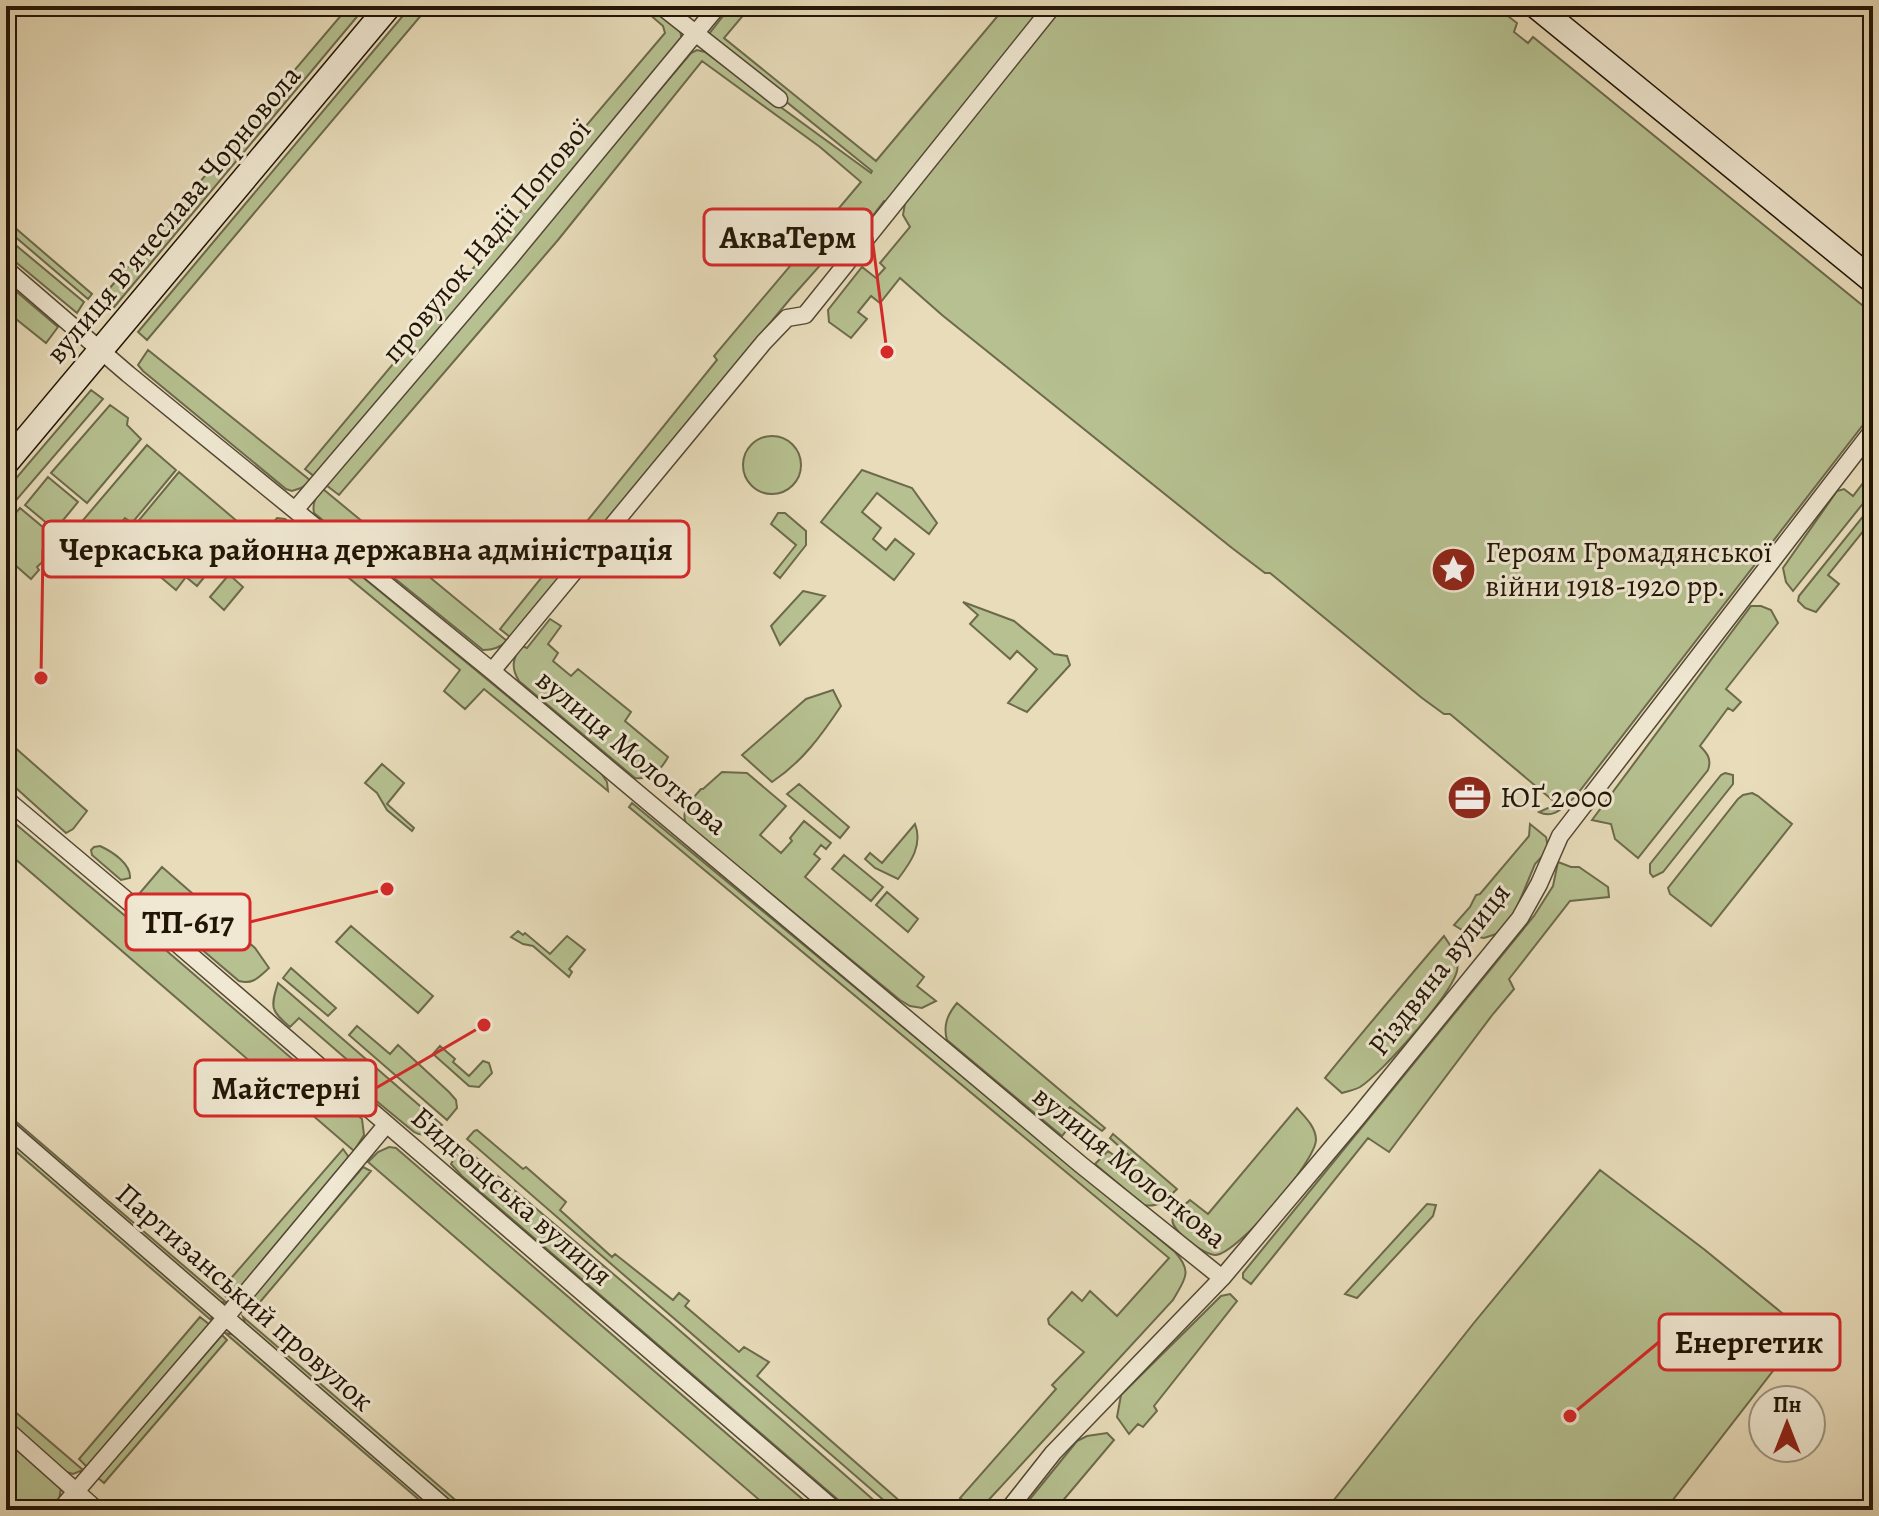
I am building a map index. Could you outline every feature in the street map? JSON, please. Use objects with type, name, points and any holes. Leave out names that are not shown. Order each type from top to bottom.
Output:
[{"type":"main road","name":"вулиця Вʼячеслава Чорновола","points":[[6,463],[389,6]]},
{"type":"main road","points":[[1536,6],[1873,281]]},
{"type":"street","points":[[661,6],[779,99]]},
{"type":"street","name":"провулок Надії Попової","points":[[295,510],[509,259],[718,6]]},
{"type":"street","points":[[492,671],[764,342],[787,318],[805,315],[1053,6]]},
{"type":"street","name":"вулиця Молоткова","points":[[6,269],[1080,1164],[1222,1278]]},
{"type":"street","name":"Різдвяна вулиця","points":[[1008,1510],[1053,1453],[1222,1278],[1520,918],[1560,836],[1873,430]]},
{"type":"street","name":"Бидгощська вулиця","points":[[6,799],[835,1510]]},
{"type":"street","points":[[60,1510],[386,1125]]},
{"type":"street","name":"Партизанський провулок","points":[[6,1127],[448,1510]]},
{"type":"street","points":[[6,1429],[97,1510]]},
{"type":"green space","points":[[349,6],[366,6],[110,312],[98,302]]},
{"type":"green space","points":[[411,6],[429,6],[147,340],[138,332]]},
{"type":"green space","points":[[640,6],[654,6],[679,27],[681,42],[506,255],[315,477],[305,469],[589,130],[585,127],[665,33],[663,26]]},
{"type":"green space","points":[[731,6],[751,6],[724,38],[876,161],[1006,6],[1043,6],[887,203],[884,201],[862,230],[844,247],[832,252],[790,299],[510,637],[500,629],[717,360],[714,356],[861,182],[820,147],[702,61],[558,240],[339,495],[326,485],[691,53],[697,50],[705,52],[871,173],[716,45],[709,34]]},
{"type":"green space","points":[[1062,6],[1495,6],[1517,23],[1514,32],[1528,43],[1533,37],[1873,314],[1873,412],[1575,797],[1558,811],[1549,814],[1539,812],[1557,804],[1450,714],[1444,714],[1422,698],[1270,573],[1265,573],[1232,548],[900,278],[880,303],[871,296],[858,312],[867,319],[851,338],[829,322],[828,310],[862,267],[876,278],[885,268],[880,263],[910,227],[903,215],[905,203]]},
{"type":"green space","points":[[6,220],[92,294],[88,299],[6,229]]},
{"type":"green space","points":[[6,237],[84,302],[77,313],[6,254]]},
{"type":"green space","points":[[11,287],[58,327],[46,343],[6,311],[6,289]]},
{"type":"green space","points":[[148,350],[311,481],[292,491],[286,489],[143,371],[138,365]]},
{"type":"green space","points":[[91,390],[103,399],[6,512],[6,490]]},
{"type":"green space","points":[[110,405],[128,418],[127,425],[141,439],[87,503],[51,473]]},
{"type":"green space","points":[[772,436],[793,444],[801,465],[793,486],[772,494],[751,486],[743,465],[751,444]]},
{"type":"green space","points":[[147,445],[176,470],[132,523],[125,518],[113,532],[119,538],[93,566],[68,546],[67,539]]},
{"type":"green space","points":[[862,470],[912,488],[937,523],[929,534],[877,493],[862,512],[881,528],[873,539],[886,550],[895,539],[914,554],[894,580],[821,522]]},
{"type":"green space","points":[[1873,470],[1873,491],[1793,591],[1786,582],[1783,568],[1837,491],[1844,489],[1853,496]]},
{"type":"green space","points":[[179,472],[238,522],[136,535],[140,530],[135,525]]},
{"type":"green space","points":[[48,477],[78,502],[55,530],[25,505]]},
{"type":"green space","points":[[323,489],[507,641],[496,648],[483,650],[314,513],[315,500]]},
{"type":"green space","points":[[1873,504],[1873,519],[1828,575],[1839,584],[1816,612],[1805,608],[1798,601],[1799,596]]},
{"type":"green space","points":[[20,508],[57,539],[47,551],[51,554],[37,567],[39,570],[31,579],[6,557],[6,524]]},
{"type":"green space","points":[[778,513],[785,513],[806,531],[806,545],[780,578],[774,573],[796,545],[771,524]]},
{"type":"green space","points":[[277,518],[285,519],[312,541],[315,538],[601,773],[608,791],[484,689],[465,709],[444,691],[460,670],[280,521],[233,578],[243,587],[224,610],[210,597]]},
{"type":"green space","points":[[240,528],[237,537],[197,586],[186,577],[176,590],[124,546],[108,562],[105,560],[128,540]]},
{"type":"green space","points":[[803,591],[825,596],[780,645],[771,626]]},
{"type":"green space","points":[[963,602],[1014,621],[1054,654],[1067,656],[1070,665],[1027,712],[1008,703],[1037,669],[1017,651],[1010,659],[970,624],[978,615]]},
{"type":"green space","points":[[1751,606],[1771,610],[1778,623],[1726,689],[1741,702],[1733,711],[1728,708],[1700,746],[1708,756],[1708,770],[1638,858],[1615,839],[1611,824],[1592,820]]},
{"type":"green space","points":[[550,619],[561,626],[548,644],[558,653],[553,661],[571,676],[578,669],[631,712],[625,721],[668,757],[654,773],[635,778],[519,681],[514,667],[516,655],[522,646],[527,648]]},
{"type":"green space","points":[[833,690],[841,706],[810,748],[772,782],[742,755],[806,699]]},
{"type":"green space","points":[[12,745],[87,811],[73,829],[66,833],[6,779],[6,752]]},
{"type":"green space","points":[[382,764],[404,783],[387,804],[414,828],[412,831],[387,810],[377,793],[365,783]]},
{"type":"green space","points":[[722,772],[747,773],[786,806],[760,835],[781,853],[804,821],[831,843],[826,849],[821,845],[814,854],[820,859],[805,877],[924,977],[917,986],[936,1001],[922,1008],[900,1000],[686,824],[688,805],[701,789]]},
{"type":"green space","points":[[1725,773],[1733,775],[1733,784],[1663,872],[1653,877],[1650,864]]},
{"type":"green space","points":[[799,784],[849,827],[840,838],[787,794]]},
{"type":"green space","points":[[1752,793],[1792,824],[1711,926],[1670,894],[1668,888],[1738,799]]},
{"type":"green space","points":[[632,803],[1181,1259],[1185,1276],[1173,1300],[984,1505],[972,1507],[960,1498],[1056,1389],[1052,1385],[1084,1352],[1049,1324],[1048,1319],[1072,1292],[1082,1301],[1090,1291],[1117,1316],[1169,1258],[629,807]]},
{"type":"green space","points":[[6,816],[362,1119],[364,1135],[354,1151],[6,851]]},
{"type":"green space","points":[[915,824],[917,846],[898,879],[875,868],[865,859],[870,853],[882,863]]},
{"type":"green space","points":[[1530,824],[1546,837],[1548,847],[1535,864],[1512,919],[1496,934],[1484,938],[1472,936],[1454,925],[1476,895],[1529,836]]},
{"type":"green space","points":[[100,846],[124,863],[130,878],[121,880],[92,855],[91,850]]},
{"type":"green space","points":[[844,855],[883,887],[871,901],[832,869]]},
{"type":"green space","points":[[1558,862],[1579,867],[1608,887],[1609,897],[1570,901],[1509,979],[1514,989],[1389,1152],[1368,1138],[1251,1284],[1243,1278],[1243,1273],[1534,916],[1553,886]]},
{"type":"green space","points":[[162,867],[255,948],[269,968],[252,981],[239,981],[140,897],[139,894]]},
{"type":"green space","points":[[887,892],[918,919],[908,932],[876,905]]},
{"type":"green space","points":[[351,926],[433,996],[418,1013],[336,942]]},
{"type":"green space","points":[[518,931],[523,935],[525,933],[550,954],[567,936],[585,950],[569,969],[572,972],[569,977],[533,946],[511,937]]},
{"type":"green space","points":[[1444,936],[1458,966],[1452,982],[1414,1033],[1384,1066],[1360,1087],[1342,1093],[1325,1078]]},
{"type":"green space","points":[[291,968],[336,1008],[328,1016],[283,978]]},
{"type":"green space","points":[[278,983],[442,1125],[432,1132],[418,1134],[351,1080],[359,1070],[299,1018],[290,1027],[279,1017],[273,1004]]},
{"type":"green space","points":[[957,1003],[1105,1128],[1102,1131],[1070,1107],[1065,1113],[1073,1122],[1062,1136],[947,1040],[947,1021]]},
{"type":"green space","points":[[357,1026],[390,1054],[398,1045],[449,1092],[456,1100],[457,1108],[447,1120],[349,1035]]},
{"type":"green space","points":[[440,1046],[469,1076],[483,1061],[489,1063],[492,1073],[479,1087],[469,1086],[433,1054]]},
{"type":"green space","points":[[1297,1108],[1312,1127],[1316,1140],[1290,1186],[1257,1224],[1227,1250],[1211,1254],[1188,1241],[1173,1223],[1176,1213],[1190,1200],[1208,1214]]},
{"type":"green space","points":[[6,1113],[227,1303],[215,1301],[6,1120]]},
{"type":"green space","points":[[477,1130],[566,1202],[560,1210],[612,1257],[615,1254],[673,1300],[679,1293],[689,1301],[685,1306],[739,1352],[744,1347],[769,1362],[757,1376],[910,1510],[895,1510],[467,1139]]},
{"type":"green space","points":[[1113,1134],[1177,1189],[1158,1204],[1144,1205],[1095,1164],[1108,1151],[1126,1164],[1132,1158],[1110,1138]]},
{"type":"green space","points":[[6,1135],[211,1314],[212,1321],[6,1143]]},
{"type":"green space","points":[[461,1145],[885,1510],[850,1510],[462,1176],[451,1164]]},
{"type":"green space","points":[[389,1147],[396,1148],[815,1510],[771,1510],[368,1162]]},
{"type":"green space","points":[[343,1149],[348,1156],[347,1162],[231,1301],[220,1291]]},
{"type":"green space","points":[[363,1167],[371,1171],[249,1315],[243,1310],[245,1305]]},
{"type":"green space","points":[[1600,1170],[1804,1331],[1763,1384],[1747,1384],[1747,1404],[1665,1510],[1326,1510]]},
{"type":"green space","points":[[1427,1204],[1436,1205],[1433,1216],[1357,1298],[1345,1294]]},
{"type":"green space","points":[[1230,1294],[1237,1301],[1154,1406],[1157,1411],[1143,1427],[1138,1424],[1129,1434],[1117,1417],[1121,1395],[1221,1296]]},
{"type":"green space","points":[[200,1317],[210,1325],[87,1467],[79,1459]]},
{"type":"green space","points":[[243,1317],[467,1510],[460,1510],[246,1326]]},
{"type":"green space","points":[[225,1333],[236,1335],[439,1510],[431,1510]]},
{"type":"green space","points":[[222,1335],[227,1340],[104,1483],[98,1478]]},
{"type":"green space","points":[[6,1404],[83,1470],[73,1474],[63,1471],[6,1421]]},
{"type":"green space","points":[[1107,1433],[1114,1440],[1055,1510],[1021,1510],[1077,1441]]},
{"type":"green space","points":[[6,1438],[61,1487],[59,1502],[52,1510],[6,1510]]},
{"type":"place","name":"АкваТерм","points":[[887,352]]},
{"type":"place","name":"Героям Громадянської війни 1918-1920 рр.","points":[[1454,569]]},
{"type":"place","name":"Черкаська районна державна адміністрація","points":[[41,678]]},
{"type":"place","name":"ЮҐ 2000","points":[[1469,797]]},
{"type":"place","name":"ТП-617","points":[[387,889]]},
{"type":"place","name":"Майстерні","points":[[484,1025]]},
{"type":"place","name":"Енергетик","points":[[1570,1416]]}]
